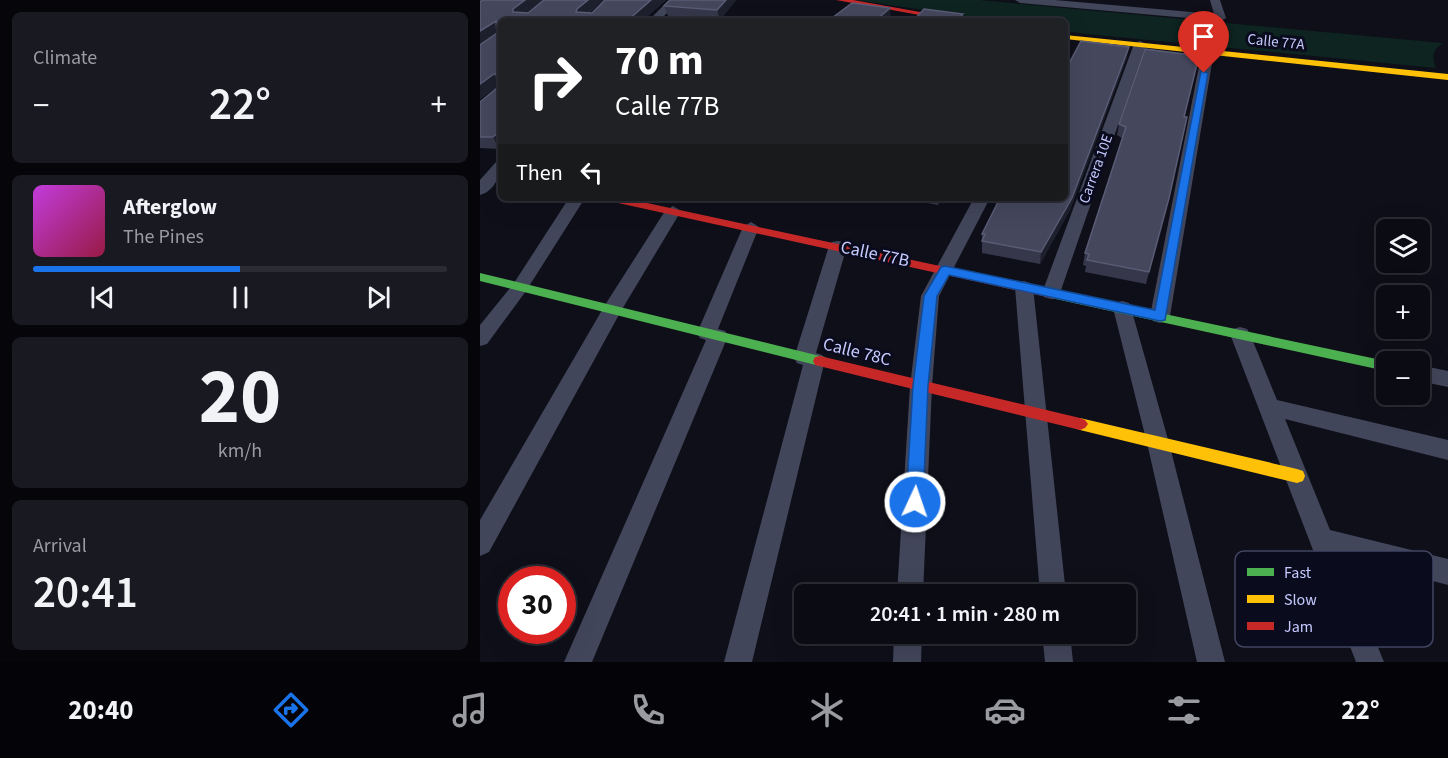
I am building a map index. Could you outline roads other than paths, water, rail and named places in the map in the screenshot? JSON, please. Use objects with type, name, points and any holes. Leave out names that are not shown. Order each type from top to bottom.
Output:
[{"type":"street","points":[[656,18],[675,0]]},
{"type":"street","points":[[840,0],[948,18]]},
{"type":"street","points":[[1020,0],[1221,18],[1215,0]]},
{"type":"street","name":"Calle 77A","points":[[1068,38],[1448,77]]},
{"type":"street","name":"Carrera 10E","points":[[1051,293],[1140,44]]},
{"type":"street","points":[[1160,316],[1208,51]]},
{"type":"street","points":[[480,164],[498,167]]},
{"type":"street","points":[[480,190],[498,169]]},
{"type":"street","points":[[480,339],[520,287],[575,201]]},
{"type":"street","name":"Calle 77B","points":[[624,201],[1376,364]]},
{"type":"street","points":[[911,584],[921,386],[930,296],[980,201]]},
{"type":"street","points":[[480,544],[612,310],[673,211]]},
{"type":"street","points":[[579,662],[713,335],[751,227]]},
{"type":"street","points":[[738,662],[838,246]]},
{"type":"street","name":"Calle 78C","points":[[480,277],[809,359],[1297,476]]},
{"type":"street","points":[[1024,287],[1052,584]]},
{"type":"street","points":[[1122,308],[1158,443],[1211,662]]},
{"type":"street","points":[[1240,334],[1326,551]]},
{"type":"street","points":[[1430,375],[1448,379]]},
{"type":"street","points":[[1270,407],[1448,450]]},
{"type":"street","points":[[1322,540],[1365,551]]},
{"type":"street","points":[[1433,568],[1448,572]]},
{"type":"street","points":[[907,662],[908,644]]},
{"type":"street","points":[[1057,644],[1059,662]]},
{"type":"street","points":[[1364,647],[1370,662]]}]
